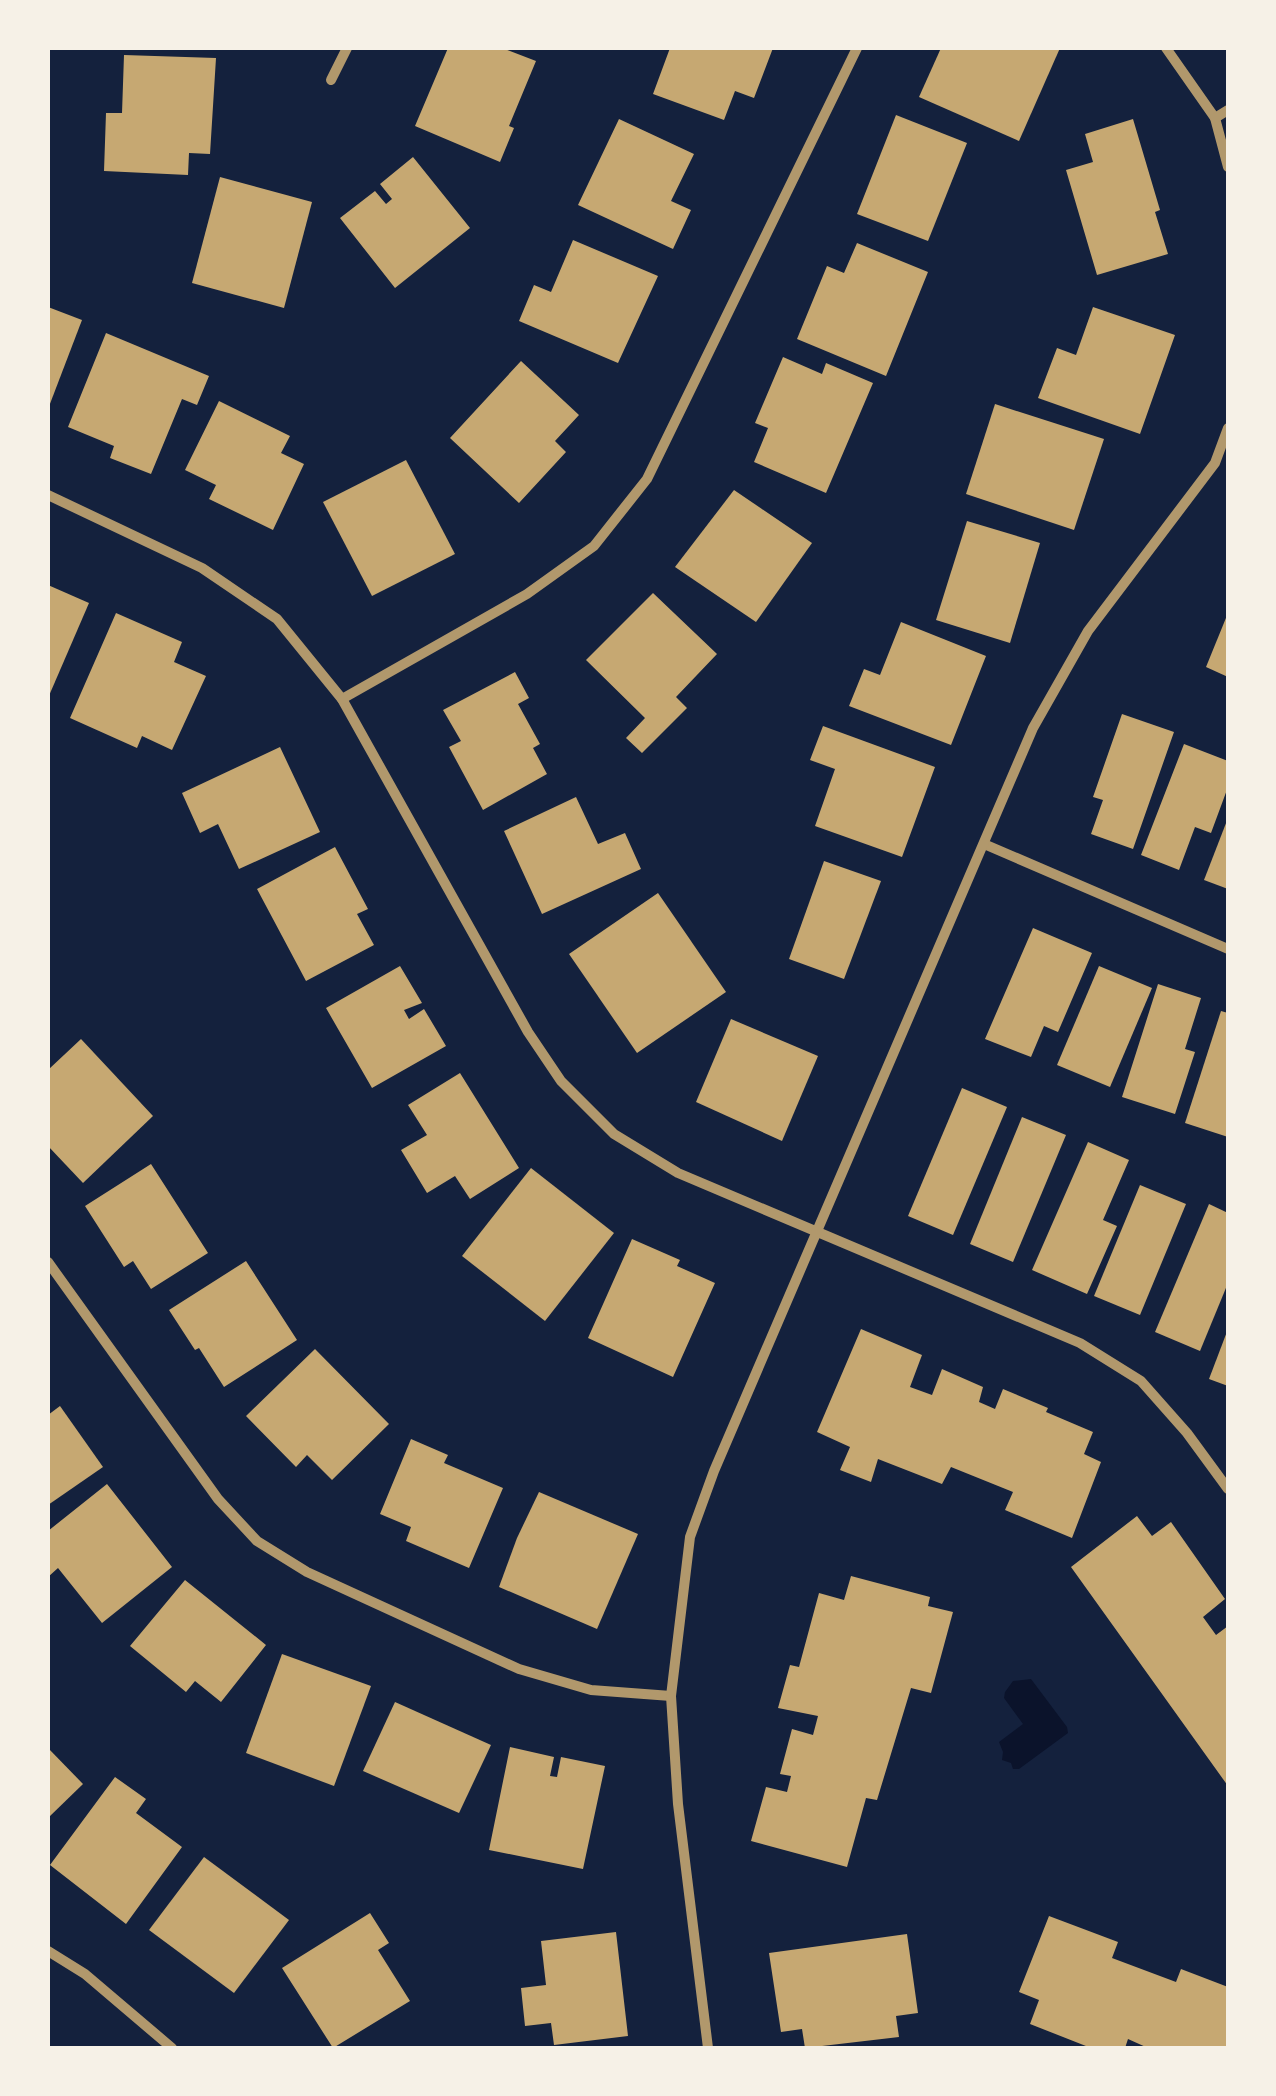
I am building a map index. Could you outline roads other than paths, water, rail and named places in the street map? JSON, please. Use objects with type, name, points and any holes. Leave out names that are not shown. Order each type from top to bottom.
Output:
[{"type":"street","points":[[331,80],[347,48]]},
{"type":"street","points":[[342,699],[526,594],[594,546],[647,480],[856,48]]},
{"type":"street","points":[[1166,48],[1215,118],[1228,166]]},
{"type":"street","points":[[1215,118],[1228,110]]},
{"type":"street","points":[[708,2048],[678,1804],[671,1696],[690,1537],[714,1472],[1033,728],[1088,631],[1216,463],[1228,428]]},
{"type":"street","points":[[1216,463],[1228,470]]},
{"type":"street","points":[[48,495],[202,568],[277,618],[342,699],[528,1032],[561,1080],[614,1134],[678,1173],[1080,1344],[1141,1381],[1187,1433],[1228,1489]]},
{"type":"street","points":[[984,844],[1228,948]]},
{"type":"street","points":[[48,1262],[218,1499],[257,1541],[308,1572],[519,1669],[591,1690],[671,1696]]},
{"type":"street","points":[[48,1952],[85,1974],[172,2048]]},
{"type":"water","points":[[1031,1679],[1068,1733],[1019,1769],[1013,1769],[1011,1763],[1002,1760],[999,1742],[1023,1724],[1004,1698],[1005,1692],[1013,1681]]}]
